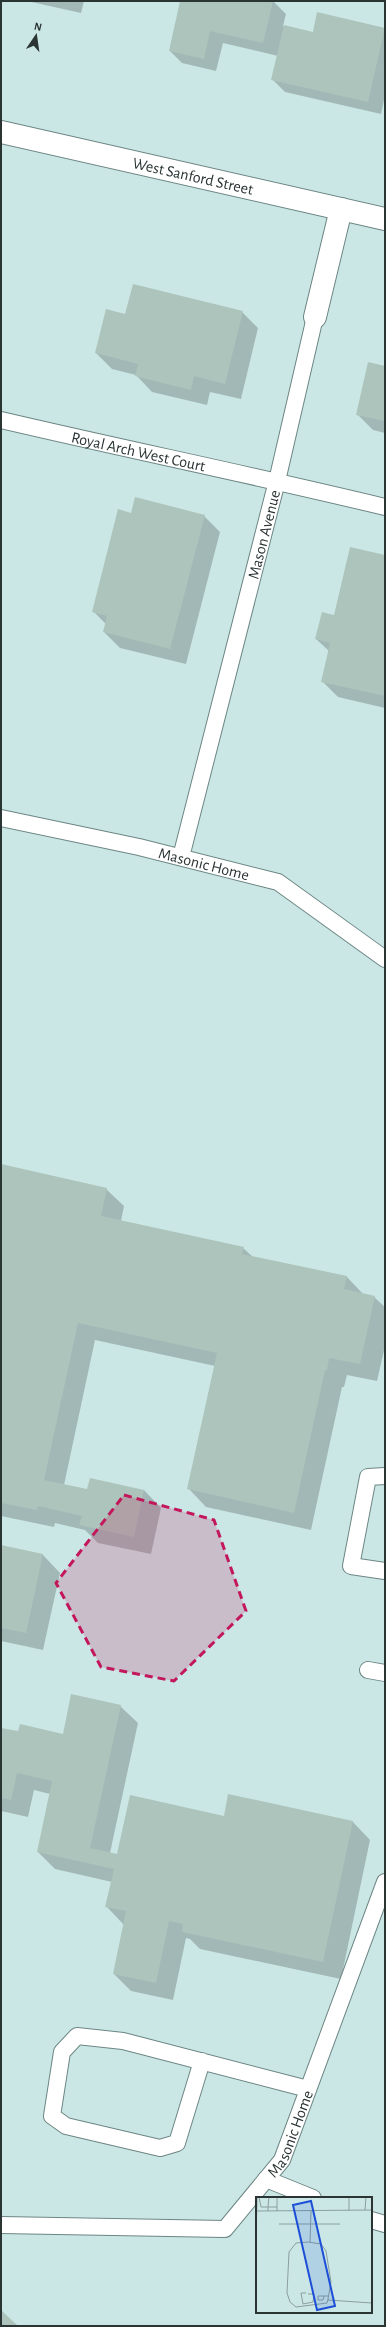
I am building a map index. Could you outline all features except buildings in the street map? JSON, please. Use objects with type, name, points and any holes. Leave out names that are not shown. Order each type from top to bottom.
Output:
[{"type":"street","name":"West Sanford Street","points":[[1,132],[385,219]]},
{"type":"street","name":"Mason Avenue","points":[[315,317],[341,209]]},
{"type":"lane","name":"Mason Avenue","points":[[181,857],[277,481],[315,317]]},
{"type":"lane","name":"Royal Arch West Court","points":[[1,420],[130,450],[277,481],[385,507]]},
{"type":"lane","name":"Masonic Home","points":[[1,818],[181,857],[278,882],[385,959]]},
{"type":"lane","points":[[385,1476],[368,1477],[351,1566],[385,1571]]},
{"type":"lane","points":[[368,1670],[385,1673]]},
{"type":"lane","name":"Masonic Home","points":[[1,2225],[225,2229],[282,2160],[385,1882]]},
{"type":"lane","points":[[202,2061],[177,2143],[160,2148],[66,2126],[52,2116],[62,2052],[77,2036],[123,2041],[202,2061],[308,2089]]},
{"type":"lane","points":[[266,2179],[311,2197]]},
{"type":"lane","points":[[372,2220],[385,2224]]},
{"type":"highlighted area","points":[[124,1495],[214,1520],[246,1611],[174,1681],[101,1667],[56,1583]]}]
